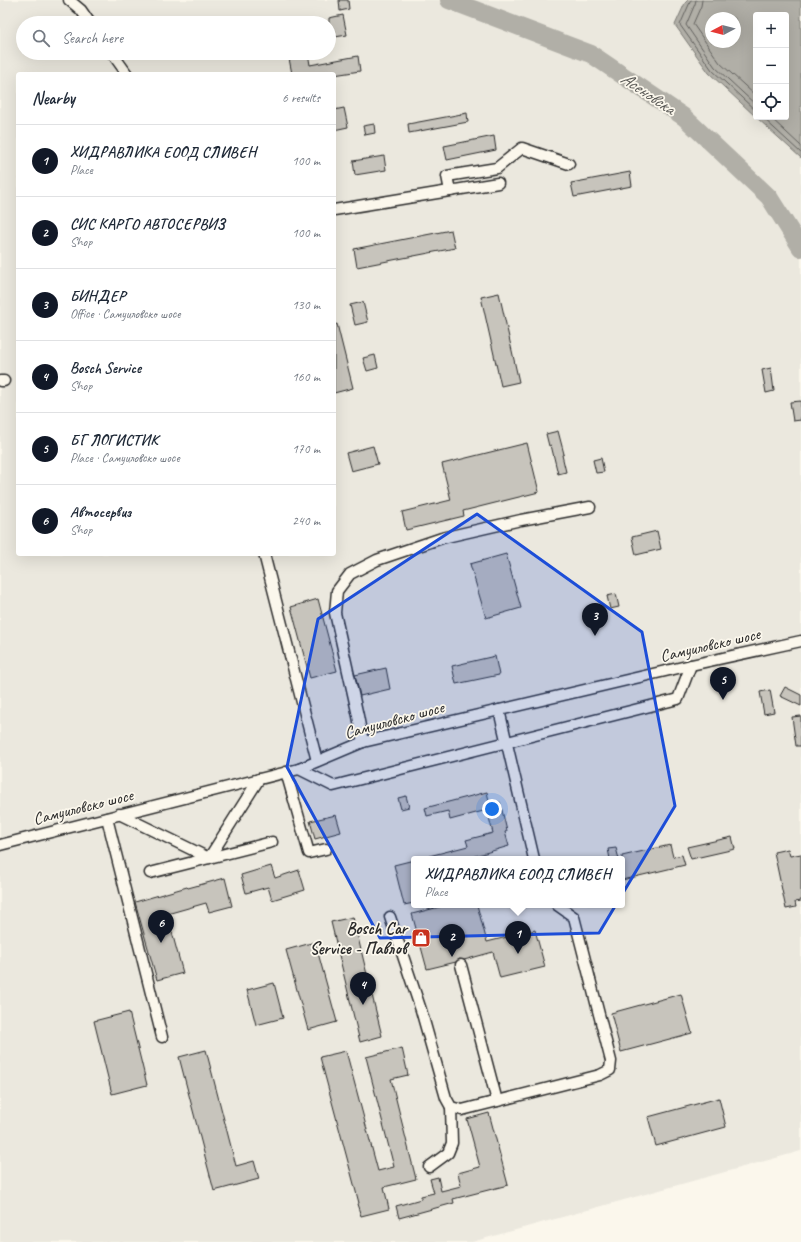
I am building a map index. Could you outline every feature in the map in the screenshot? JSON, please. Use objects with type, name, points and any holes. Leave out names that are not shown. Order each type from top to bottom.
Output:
[{"type":"street","points":[[69,0],[85,16]]},
{"type":"street","points":[[117,60],[126,72]]},
{"type":"street","points":[[450,191],[447,176],[496,168],[522,148],[569,164]]},
{"type":"street","points":[[336,210],[498,183]]},
{"type":"street","points":[[363,742],[335,613],[337,591],[350,574],[377,560],[442,538],[521,520],[590,507]]},
{"type":"street","points":[[265,556],[317,761]]},
{"type":"street","name":"Самуиловско шосе","points":[[0,844],[299,769],[363,742],[691,665],[801,641]]},
{"type":"street","points":[[299,769],[333,786],[678,699],[691,665]]},
{"type":"street","points":[[499,710],[533,856]]},
{"type":"street","points":[[286,772],[309,854],[326,849]]},
{"type":"street","points":[[209,858],[258,779]]},
{"type":"street","points":[[119,814],[209,858]]},
{"type":"street","points":[[107,818],[162,1037]]},
{"type":"street","points":[[150,873],[272,842]]},
{"type":"street","points":[[451,1108],[462,1110],[600,1075],[610,1070],[611,1061],[574,917],[561,908]]},
{"type":"street","points":[[390,917],[421,1010],[446,1098],[451,1108],[452,1143],[448,1153],[429,1168]]},
{"type":"street","points":[[461,965],[497,1101]]},
{"type":"highlighted area","points":[[477,514],[642,632],[675,806],[599,933],[380,938],[287,767],[318,619]]},
{"type":"shaded area","points":[[0,0],[801,0],[801,1151],[472,1242],[0,1242]]},
{"type":"water","points":[[688,0],[801,0],[801,158],[759,120],[789,120],[789,12],[753,12],[753,114],[709,73],[675,25],[685,3]]},
{"type":"building","points":[[339,0],[348,0],[349,9],[340,11]]},
{"type":"building","points":[[343,15],[347,35],[336,37],[336,16]]},
{"type":"building","points":[[358,56],[360,71],[336,75],[336,72],[292,72],[289,60],[309,60],[310,65]]},
{"type":"building","points":[[344,108],[348,127],[336,130],[336,110]]},
{"type":"building","points":[[467,113],[468,122],[409,133],[408,124]]},
{"type":"building","points":[[374,124],[375,133],[365,135],[363,126]]},
{"type":"building","points":[[494,136],[496,150],[447,160],[444,146]]},
{"type":"building","points":[[384,156],[386,170],[355,175],[353,161]]},
{"type":"building","points":[[630,172],[632,186],[574,197],[571,183]]},
{"type":"building","points":[[451,230],[455,248],[357,267],[354,249]]},
{"type":"building","points":[[499,293],[519,382],[501,386],[481,297]]},
{"type":"building","points":[[363,302],[368,322],[355,325],[350,305]]},
{"type":"building","points":[[336,324],[353,388],[336,392]]},
{"type":"building","points":[[375,355],[378,368],[367,371],[363,358]]},
{"type":"building","points":[[771,368],[774,391],[766,393],[762,370]]},
{"type":"building","points":[[801,401],[801,420],[793,421],[790,402]]},
{"type":"building","points":[[558,431],[564,454],[562,455],[566,472],[558,474],[551,445],[549,446],[546,434]]},
{"type":"building","points":[[527,443],[539,492],[463,511],[464,516],[406,530],[402,512],[451,500],[442,464]]},
{"type":"building","points":[[373,446],[378,464],[351,471],[346,453]]},
{"type":"building","points":[[601,458],[604,472],[596,473],[593,460]]},
{"type":"building","points":[[657,531],[661,549],[636,555],[632,537]]},
{"type":"building","points":[[506,554],[521,608],[486,618],[470,564]]},
{"type":"building","points":[[616,594],[619,607],[610,609],[607,596]]},
{"type":"building","points":[[318,599],[337,671],[310,678],[291,607]]},
{"type":"building","points":[[495,656],[499,675],[456,684],[452,666]]},
{"type":"building","points":[[386,668],[390,689],[360,696],[355,675]]},
{"type":"building","points":[[785,687],[801,695],[801,706],[780,696]]},
{"type":"building","points":[[770,690],[774,712],[764,714],[760,692]]},
{"type":"building","points":[[801,716],[801,746],[796,746],[792,717]]},
{"type":"building","points":[[487,792],[490,805],[500,802],[509,846],[475,856],[429,856],[468,846],[466,840],[493,833],[487,810],[450,820],[448,811],[427,816],[425,808]]},
{"type":"building","points":[[406,796],[409,807],[401,809],[398,798]]},
{"type":"building","points":[[336,815],[341,832],[315,839],[310,821]]},
{"type":"building","points":[[732,837],[735,849],[691,859],[687,847]]},
{"type":"building","points":[[670,845],[673,857],[682,855],[685,865],[625,879],[625,856],[622,856]]},
{"type":"building","points":[[616,848],[618,856],[609,856],[608,849]]},
{"type":"building","points":[[788,849],[790,856],[801,854],[801,901],[795,902],[796,907],[786,909],[774,852]]},
{"type":"building","points":[[411,861],[411,904],[404,905],[394,865]]},
{"type":"building","points":[[271,866],[275,878],[299,870],[305,890],[272,900],[268,887],[246,893],[241,875]]},
{"type":"building","points":[[225,878],[232,906],[209,912],[206,903],[167,914],[183,973],[157,980],[135,902]]},
{"type":"building","points":[[435,908],[478,908],[487,942],[535,930],[545,967],[500,978],[493,952],[464,960],[459,959],[456,962],[427,969],[412,914]]},
{"type":"building","points":[[353,917],[382,1036],[360,1042],[331,922]]},
{"type":"building","points":[[315,942],[337,1022],[308,1030],[286,950]]},
{"type":"building","points":[[274,983],[283,1018],[256,1025],[247,990]]},
{"type":"building","points":[[681,994],[692,1033],[621,1052],[611,1013]]},
{"type":"building","points":[[129,1012],[147,1085],[112,1094],[94,1021]]},
{"type":"building","points":[[402,1048],[408,1075],[391,1079],[416,1179],[384,1187],[389,1209],[361,1216],[357,1204],[359,1203],[320,1057],[346,1051],[378,1171],[394,1167],[366,1057]]},
{"type":"building","points":[[206,1050],[236,1166],[254,1161],[259,1179],[214,1191],[179,1057]]},
{"type":"building","points":[[719,1098],[726,1127],[656,1146],[648,1117]]},
{"type":"building","points":[[489,1113],[508,1185],[453,1199],[454,1203],[399,1218],[396,1206],[421,1199],[421,1196],[434,1193],[430,1179],[438,1177],[441,1191],[461,1186],[458,1173],[480,1167],[467,1119]]},
{"type":"waterway","name":"Асеновска","points":[[449,0],[591,54],[684,117],[769,197],[801,248]]},
{"type":"place","name":"БИНДЕР","points":[[595,636]]},
{"type":"place","name":"БГ ЛОГИСТИК","points":[[723,700]]},
{"type":"place","name":"Bosch Car Service - Павлов","points":[[421,938]]},
{"type":"place","name":"Автосервиз","points":[[161,943]]},
{"type":"place","name":"ХИДРАВЛИКА ЕООД СЛИВЕН","points":[[518,954]]},
{"type":"place","name":"СИС КАРГО АВТОСЕРВИЗ","points":[[452,957]]},
{"type":"place","name":"Bosch Service","points":[[363,1005]]}]
